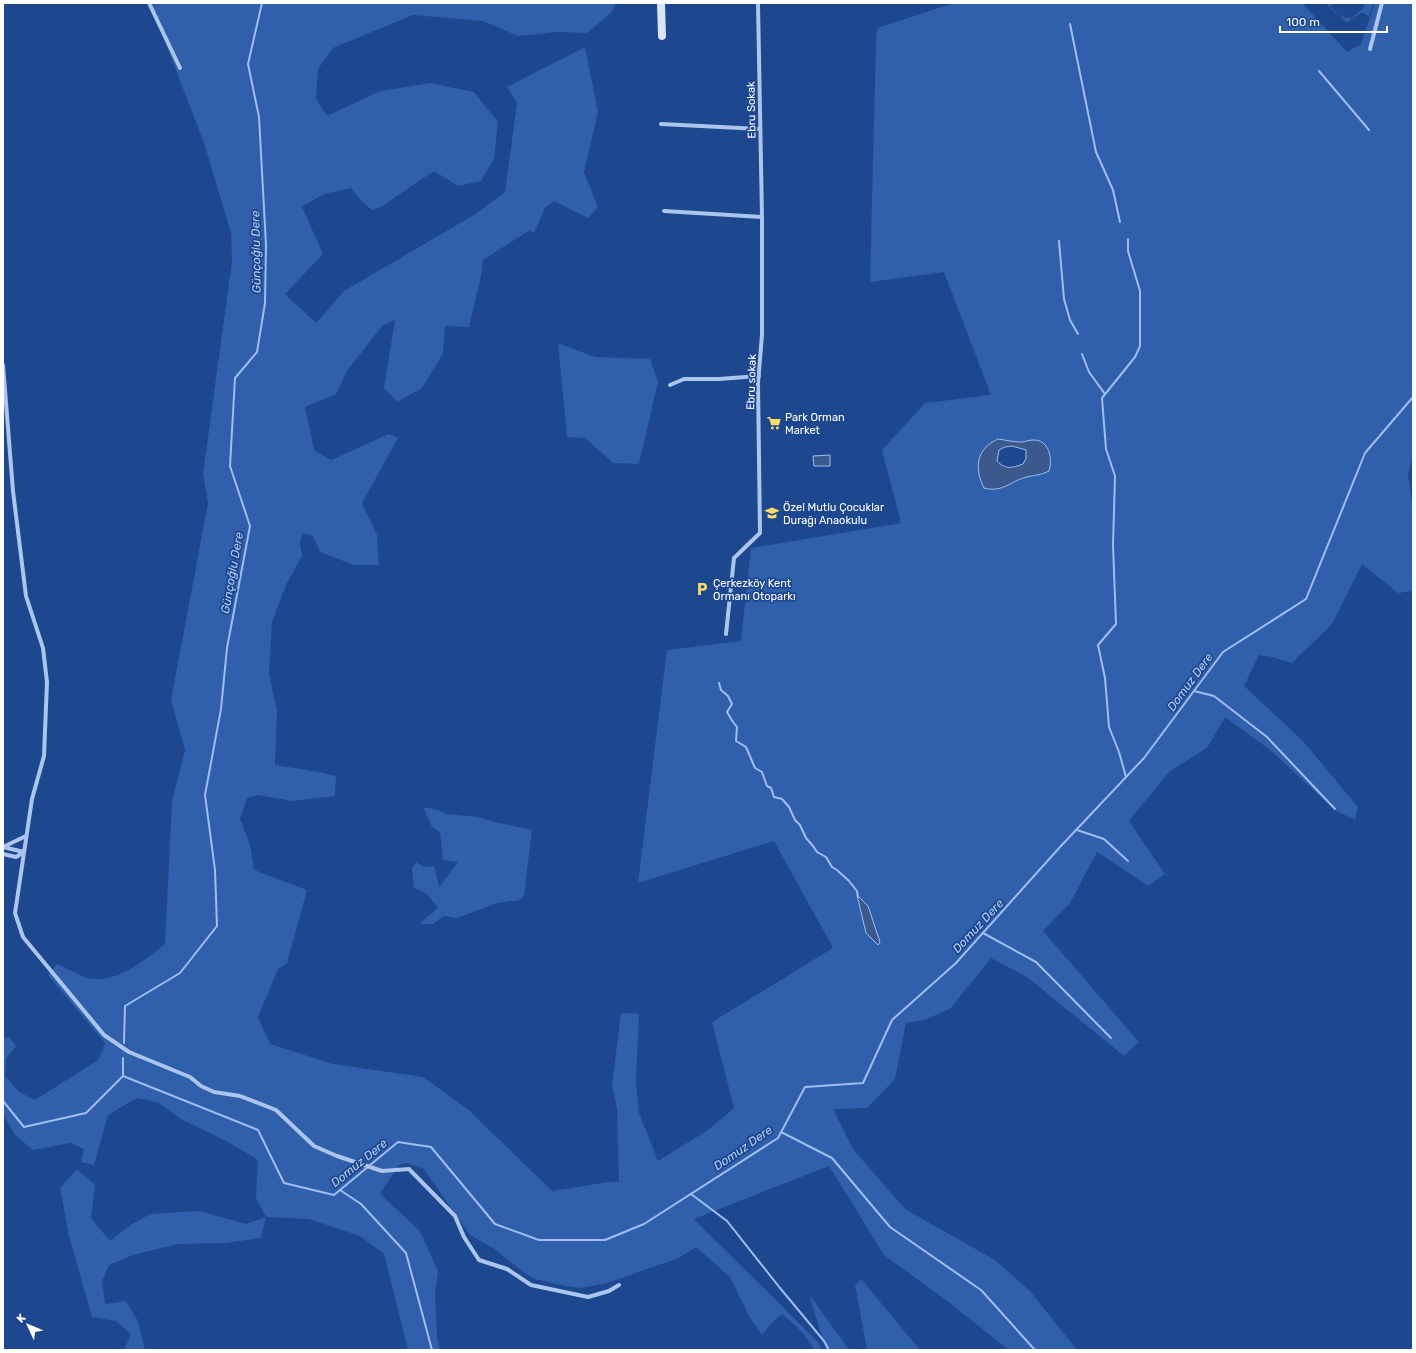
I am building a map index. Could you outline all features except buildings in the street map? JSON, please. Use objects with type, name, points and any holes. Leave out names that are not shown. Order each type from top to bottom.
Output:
[{"type":"street","points":[[148,3],[180,68]]},
{"type":"street","points":[[661,3],[662,36]]},
{"type":"street","name":"Ebru Sokak","points":[[758,3],[762,217]]},
{"type":"street","points":[[1370,49],[1382,3]]},
{"type":"street","points":[[661,124],[760,129]]},
{"type":"street","points":[[664,211],[762,217]]},
{"type":"street","name":"Ebru sokak","points":[[726,634],[734,558],[760,533],[759,376],[762,334],[762,217]]},
{"type":"street","points":[[3,365],[12,491],[26,596],[43,648],[47,682],[44,756],[32,799],[15,913],[23,938],[104,1035],[129,1052],[190,1077],[201,1086],[214,1092],[240,1096],[276,1110],[314,1146],[336,1156],[382,1171],[409,1169],[454,1216],[464,1237],[479,1260],[507,1270],[531,1285],[588,1297],[609,1291],[619,1285]]},
{"type":"street","points":[[670,384],[684,379],[719,379],[759,376]]},
{"type":"street","points":[[24,852],[3,847],[26,836]]},
{"type":"street","points":[[3,854],[16,856],[24,852]]},
{"type":"shaded area","points":[[150,3],[616,3],[612,12],[587,33],[557,32],[518,36],[483,21],[413,15],[333,48],[318,69],[316,99],[327,116],[380,91],[430,83],[474,92],[498,122],[494,159],[481,181],[458,186],[434,171],[381,207],[372,210],[361,201],[351,188],[324,194],[302,207],[323,254],[285,294],[316,323],[344,291],[477,213],[505,192],[517,103],[507,87],[585,47],[598,112],[584,172],[598,207],[588,218],[554,201],[545,208],[534,233],[530,230],[483,260],[481,276],[469,327],[445,326],[443,354],[422,388],[397,402],[384,388],[395,320],[382,326],[347,371],[336,394],[305,407],[314,450],[331,460],[389,434],[398,438],[362,503],[377,535],[379,565],[354,565],[320,552],[313,536],[303,533],[300,542],[302,556],[286,585],[272,622],[269,674],[277,710],[275,765],[336,776],[335,796],[292,801],[258,795],[247,798],[240,819],[250,845],[254,870],[307,890],[287,963],[278,969],[258,1017],[270,1044],[333,1064],[423,1077],[470,1111],[552,1191],[608,1182],[619,1182],[617,1109],[612,1085],[621,1013],[639,1014],[636,1082],[639,1113],[658,1161],[708,1130],[734,1108],[712,1022],[833,948],[774,841],[638,883],[667,650],[741,641],[751,548],[901,523],[882,450],[925,403],[991,395],[944,272],[870,282],[877,28],[954,3],[1302,3],[1347,52],[1361,44],[1375,3],[1413,3],[1413,455],[1408,474],[1413,510],[1413,591],[1398,593],[1362,564],[1332,624],[1292,663],[1259,655],[1244,686],[1303,741],[1358,807],[1355,820],[1335,810],[1270,750],[1225,717],[1207,748],[1170,771],[1129,821],[1165,874],[1148,886],[1097,852],[1070,903],[1043,931],[1139,1042],[1124,1056],[1027,977],[991,958],[950,1009],[924,1020],[906,1023],[895,1079],[867,1108],[833,1109],[853,1149],[905,1209],[995,1260],[1030,1291],[1077,1350],[1009,1350],[947,1301],[884,1255],[829,1166],[694,1219],[818,1342],[822,1350],[815,1350],[801,1331],[782,1314],[762,1335],[749,1316],[730,1277],[696,1247],[679,1258],[607,1283],[581,1288],[535,1279],[523,1272],[496,1250],[470,1235],[423,1168],[406,1163],[399,1165],[380,1194],[420,1231],[438,1271],[435,1294],[437,1338],[440,1350],[408,1350],[384,1254],[360,1236],[309,1219],[266,1217],[256,1198],[258,1160],[226,1141],[181,1119],[157,1102],[137,1098],[108,1115],[94,1165],[81,1162],[84,1149],[71,1143],[33,1150],[15,1135],[3,1114],[3,1038],[9,1037],[16,1046],[6,1059],[5,1076],[19,1092],[35,1100],[98,1060],[105,1043],[48,975],[57,964],[90,979],[104,979],[123,973],[132,968],[165,944],[172,801],[185,750],[171,700],[208,503],[203,474],[232,261],[231,233],[204,143]],"holes":[[[1034,440],[1047,447],[1051,458],[1036,476],[1027,477],[1017,481],[983,449]]]},
{"type":"shaded area","points":[[1325,3],[1333,3],[1330,6],[1341,17],[1343,16],[1346,19],[1349,17],[1351,19],[1365,7],[1363,4],[1374,3],[1369,17],[1364,13],[1361,13],[1348,22],[1346,22]]},
{"type":"shaded area","points":[[558,343],[595,357],[650,359],[658,382],[639,464],[613,463],[585,438],[567,437]]},
{"type":"shaded area","points":[[998,439],[1018,442],[1032,440],[1043,443],[1046,446],[1050,456],[1049,471],[1021,479],[1001,488],[984,488],[978,466],[981,454],[991,443]],"holes":[[[1012,446],[1026,450],[1026,458],[1023,464],[1006,467],[997,461],[999,450],[1005,447]]]},
{"type":"shaded area","points":[[830,455],[830,466],[814,466],[813,456]]},
{"type":"shaded area","points":[[423,807],[438,810],[446,814],[477,817],[532,830],[524,896],[520,900],[497,903],[457,918],[444,916],[433,924],[419,924],[438,908],[426,893],[414,888],[412,868],[416,862],[424,867],[434,866],[439,887],[458,862],[443,860],[440,832],[432,827]]},
{"type":"shaded area","points":[[857,895],[868,906],[880,942],[878,945],[866,933]]},
{"type":"shaded area","points":[[77,1169],[95,1185],[91,1218],[110,1241],[132,1224],[150,1214],[199,1211],[246,1224],[266,1217],[261,1238],[225,1243],[178,1244],[133,1255],[109,1265],[102,1281],[105,1304],[126,1301],[138,1321],[145,1350],[124,1350],[131,1334],[116,1321],[92,1317],[69,1236],[60,1188]]},
{"type":"shaded area","points":[[861,1279],[920,1350],[867,1350],[855,1285]]},
{"type":"shaded area","points":[[809,1294],[849,1350],[826,1350]]},
{"type":"waterway","name":"Günçoğlu Dere","points":[[124,1043],[125,1006],[180,973],[217,926],[215,870],[205,795],[221,709],[227,648],[250,526],[230,466],[235,378],[257,352],[265,303],[266,245],[259,117],[248,64],[262,3]]},
{"type":"waterway","points":[[1070,24],[1096,152],[1113,190],[1120,222]]},
{"type":"waterway","points":[[1319,71],[1369,130]]},
{"type":"waterway","points":[[1126,777],[1119,752],[1109,727],[1105,678],[1098,645],[1116,624],[1113,545],[1115,476],[1106,449],[1102,398],[1135,357],[1140,346],[1140,291],[1128,251],[1128,239]]},
{"type":"waterway","points":[[1059,241],[1064,299],[1070,320],[1078,334]]},
{"type":"waterway","points":[[1082,354],[1089,372],[1105,394]]},
{"type":"waterway","name":"Domuz Dere","points":[[3,1101],[24,1127],[86,1113],[123,1076],[258,1130],[284,1183],[334,1195],[398,1142],[431,1147],[495,1224],[539,1240],[605,1240],[644,1224],[778,1138],[805,1087],[863,1083],[892,1020],[956,963],[1060,847],[1144,758],[1223,652],[1306,599],[1365,453],[1413,397]]},
{"type":"waterway","points":[[719,683],[721,690],[728,696],[732,704],[727,712],[737,727],[736,741],[746,747],[755,768],[762,772],[767,786],[771,788],[774,797],[782,799],[789,807],[806,838],[817,852],[826,857],[832,867],[849,881],[857,891],[858,897]]},
{"type":"waterway","points":[[1194,691],[1214,696],[1267,737],[1335,809]]},
{"type":"waterway","points":[[1077,830],[1104,839],[1128,861]]},
{"type":"waterway","points":[[983,933],[1036,962],[1111,1038]]},
{"type":"waterway","name":"Günçoğlu Dere","points":[[123,1058],[123,1076]]},
{"type":"waterway","points":[[781,1132],[832,1158],[890,1227],[981,1290],[1035,1350]]},
{"type":"waterway","points":[[340,1190],[361,1204],[406,1253],[432,1350]]},
{"type":"waterway","points":[[691,1194],[727,1221],[824,1341],[829,1350]]},
{"type":"place","name":"Park Orman Market","points":[[774,423]]},
{"type":"place","name":"Özel Mutlu Çocuklar Durağı Anaokulu","points":[[772,513]]},
{"type":"place","name":"Çerkezköy Kent Ormanı Otoparkı","points":[[702,589]]}]
